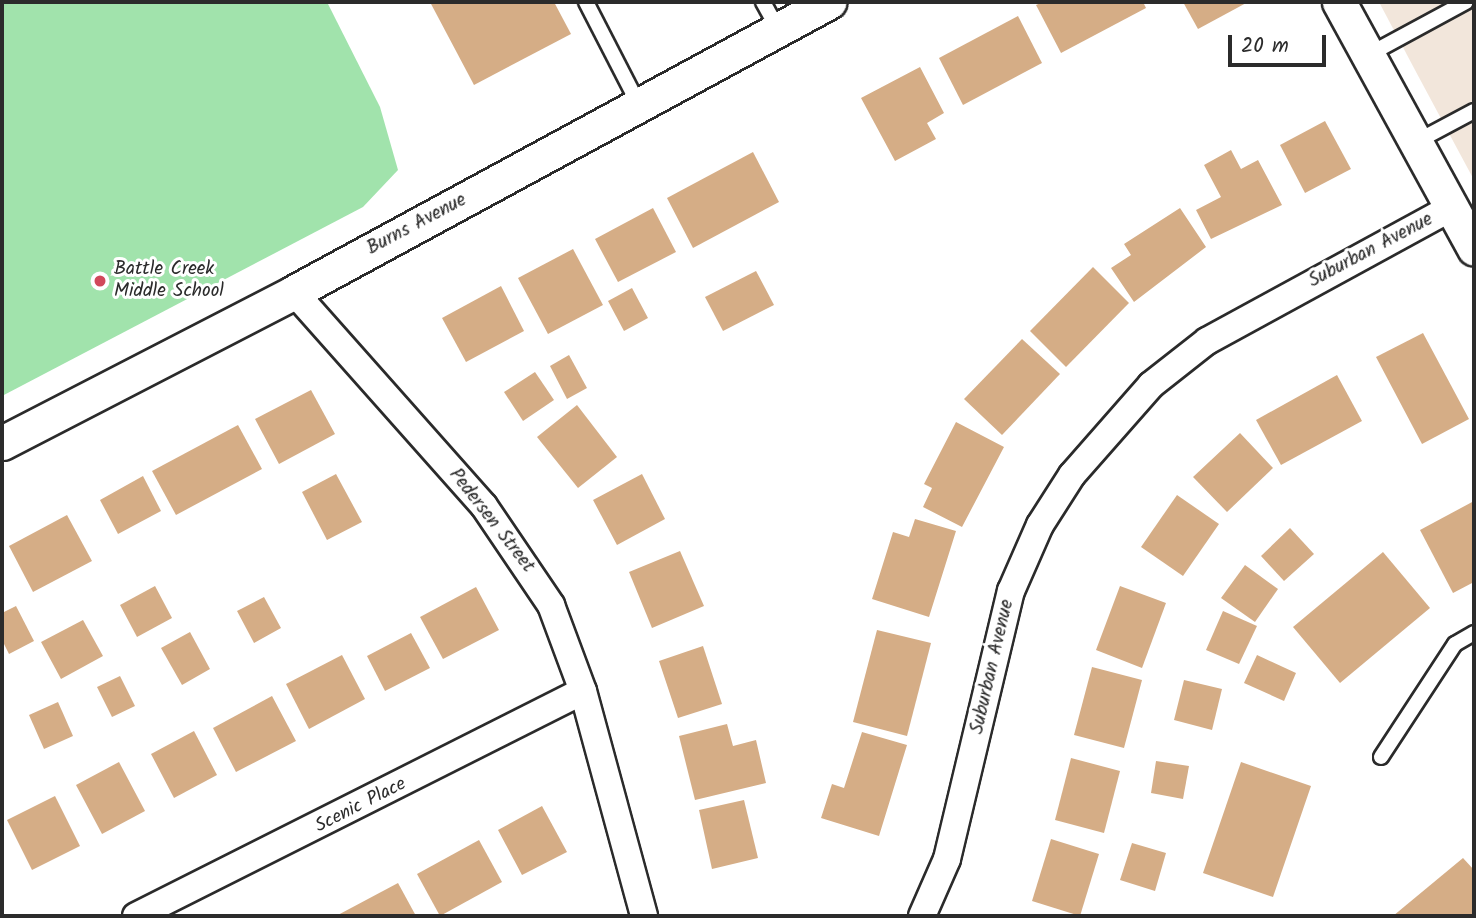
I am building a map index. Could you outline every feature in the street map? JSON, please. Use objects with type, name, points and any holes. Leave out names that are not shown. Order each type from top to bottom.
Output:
[{"type":"street","name":"Burns Avenue","points":[[2,443],[294,292],[639,105],[771,16],[829,2]]},
{"type":"street","points":[[1339,2],[1474,249]]},
{"type":"street","name":"Suburban Avenue","points":[[922,916],[950,848],[1011,591],[1040,526],[1072,475],[1151,385],[1207,341],[1451,208]]},
{"type":"street","name":"Pedersen Street","points":[[294,292],[521,553],[551,605],[583,691],[644,916]]},
{"type":"street","name":"Scenic Place","points":[[136,916],[583,691]]},
{"type":"lane","points":[[586,2],[639,105]]},
{"type":"lane","points":[[1368,55],[1465,2]]},
{"type":"lane","points":[[1414,143],[1474,111]]},
{"type":"lane","points":[[1381,757],[1455,644],[1474,633]]},
{"type":"shaded area","points":[[1379,2],[1474,2],[1474,180],[1415,70]]},
{"type":"green space","name":"Battle Creek Middle School","points":[[2,2],[327,2],[380,107],[398,170],[363,207],[2,396]]},
{"type":"building","points":[[430,2],[554,2],[571,34],[474,85]]},
{"type":"building","points":[[1043,2],[1143,2],[1146,8],[1061,53],[1036,5]]},
{"type":"building","points":[[1183,2],[1248,2],[1198,29]]},
{"type":"building","points":[[1018,16],[1042,63],[963,105],[939,58]]},
{"type":"building","points":[[920,67],[944,113],[927,123],[936,139],[895,161],[861,98]]},
{"type":"building","points":[[1325,121],[1351,169],[1305,193],[1280,145]]},
{"type":"building","points":[[1231,150],[1241,169],[1258,160],[1282,205],[1211,239],[1196,210],[1221,197],[1204,165]]},
{"type":"building","points":[[753,152],[779,202],[693,248],[667,198]]},
{"type":"building","points":[[653,208],[676,252],[618,282],[595,239]]},
{"type":"building","points":[[1180,208],[1206,247],[1134,302],[1111,268],[1131,255],[1124,244]]},
{"type":"building","points":[[573,249],[603,305],[548,334],[518,278]]},
{"type":"building","points":[[1093,267],[1129,303],[1066,367],[1030,331]]},
{"type":"building","points":[[756,271],[774,305],[723,331],[705,297]]},
{"type":"building","points":[[501,286],[524,331],[466,362],[442,318]]},
{"type":"building","points":[[632,288],[648,318],[624,331],[608,301]]},
{"type":"building","points":[[1423,333],[1469,419],[1422,444],[1376,357]]},
{"type":"building","points":[[1022,339],[1060,374],[1002,435],[964,399]]},
{"type":"building","points":[[569,355],[587,388],[567,399],[550,366]]},
{"type":"building","points":[[535,372],[554,400],[523,421],[504,392]]},
{"type":"building","points":[[1337,375],[1362,421],[1281,465],[1256,420]]},
{"type":"building","points":[[311,390],[335,434],[279,464],[255,419]]},
{"type":"building","points":[[577,405],[617,457],[578,488],[537,437]]},
{"type":"building","points":[[956,422],[1004,447],[962,527],[923,507],[932,488],[924,484]]},
{"type":"building","points":[[238,425],[262,469],[176,515],[152,471]]},
{"type":"building","points":[[1240,433],[1273,468],[1227,512],[1193,477]]},
{"type":"building","points":[[336,474],[362,522],[327,540],[302,492]]},
{"type":"building","points":[[642,474],[665,519],[617,545],[593,500]]},
{"type":"building","points":[[143,476],[161,511],[118,534],[100,500]]},
{"type":"building","points":[[1177,495],[1219,524],[1183,576],[1141,547]]},
{"type":"building","points":[[1474,501],[1474,582],[1453,593],[1420,530]]},
{"type":"building","points":[[67,515],[92,561],[33,592],[9,546]]},
{"type":"building","points":[[915,519],[956,531],[929,617],[872,599],[893,532],[909,537]]},
{"type":"building","points":[[1290,528],[1314,554],[1284,581],[1261,556]]},
{"type":"building","points":[[680,551],[704,606],[652,628],[629,572]]},
{"type":"building","points":[[1383,552],[1430,608],[1340,683],[1293,627]]},
{"type":"building","points":[[1245,565],[1278,589],[1255,622],[1221,598]]},
{"type":"building","points":[[155,586],[172,618],[137,637],[120,605]]},
{"type":"building","points":[[1120,586],[1166,603],[1142,668],[1096,650]]},
{"type":"building","points":[[476,587],[499,630],[443,659],[420,617]]},
{"type":"building","points":[[264,597],[281,628],[254,643],[237,611]]},
{"type":"building","points":[[16,606],[34,641],[9,654],[2,640],[2,613]]},
{"type":"building","points":[[1223,611],[1257,626],[1239,664],[1206,650]]},
{"type":"building","points":[[83,620],[103,656],[61,679],[41,642]]},
{"type":"building","points":[[877,630],[931,643],[907,736],[853,722]]},
{"type":"building","points":[[190,632],[210,669],[182,685],[161,648]]},
{"type":"building","points":[[411,633],[430,668],[385,691],[367,656]]},
{"type":"building","points":[[703,646],[722,704],[678,718],[659,661]]},
{"type":"building","points":[[342,655],[365,699],[309,729],[286,684]]},
{"type":"building","points":[[1257,655],[1296,673],[1284,701],[1244,683]]},
{"type":"building","points":[[1092,667],[1142,680],[1124,748],[1074,735]]},
{"type":"building","points":[[120,676],[135,706],[112,717],[97,687]]},
{"type":"building","points":[[1184,680],[1222,689],[1212,730],[1174,720]]},
{"type":"building","points":[[272,696],[296,741],[236,772],[213,728]]},
{"type":"building","points":[[58,702],[73,736],[44,749],[29,715]]},
{"type":"building","points":[[727,724],[733,746],[756,740],[766,783],[695,800],[679,736]]},
{"type":"building","points":[[194,731],[217,775],[174,798],[151,754]]},
{"type":"building","points":[[862,732],[907,745],[879,836],[821,818],[832,784],[844,788]]},
{"type":"building","points":[[1071,758],[1120,771],[1104,833],[1055,820]]},
{"type":"building","points":[[1156,761],[1189,766],[1183,799],[1151,793]]},
{"type":"building","points":[[119,762],[145,811],[102,834],[76,785]]},
{"type":"building","points":[[1241,762],[1311,786],[1273,897],[1203,873]]},
{"type":"building","points":[[55,796],[80,846],[32,870],[7,820]]},
{"type":"building","points":[[744,800],[758,858],[712,869],[699,810]]},
{"type":"building","points":[[542,806],[567,852],[522,875],[498,830]]},
{"type":"building","points":[[1051,839],[1099,854],[1080,916],[1032,901]]},
{"type":"building","points":[[479,840],[502,882],[440,916],[417,874]]},
{"type":"building","points":[[1132,843],[1166,853],[1155,891],[1120,880]]},
{"type":"building","points":[[1463,858],[1474,870],[1474,916],[1393,916]]},
{"type":"building","points":[[398,883],[416,916],[336,916]]},
{"type":"place","name":"Battle Creek Middle School","points":[[100,281]]}]
